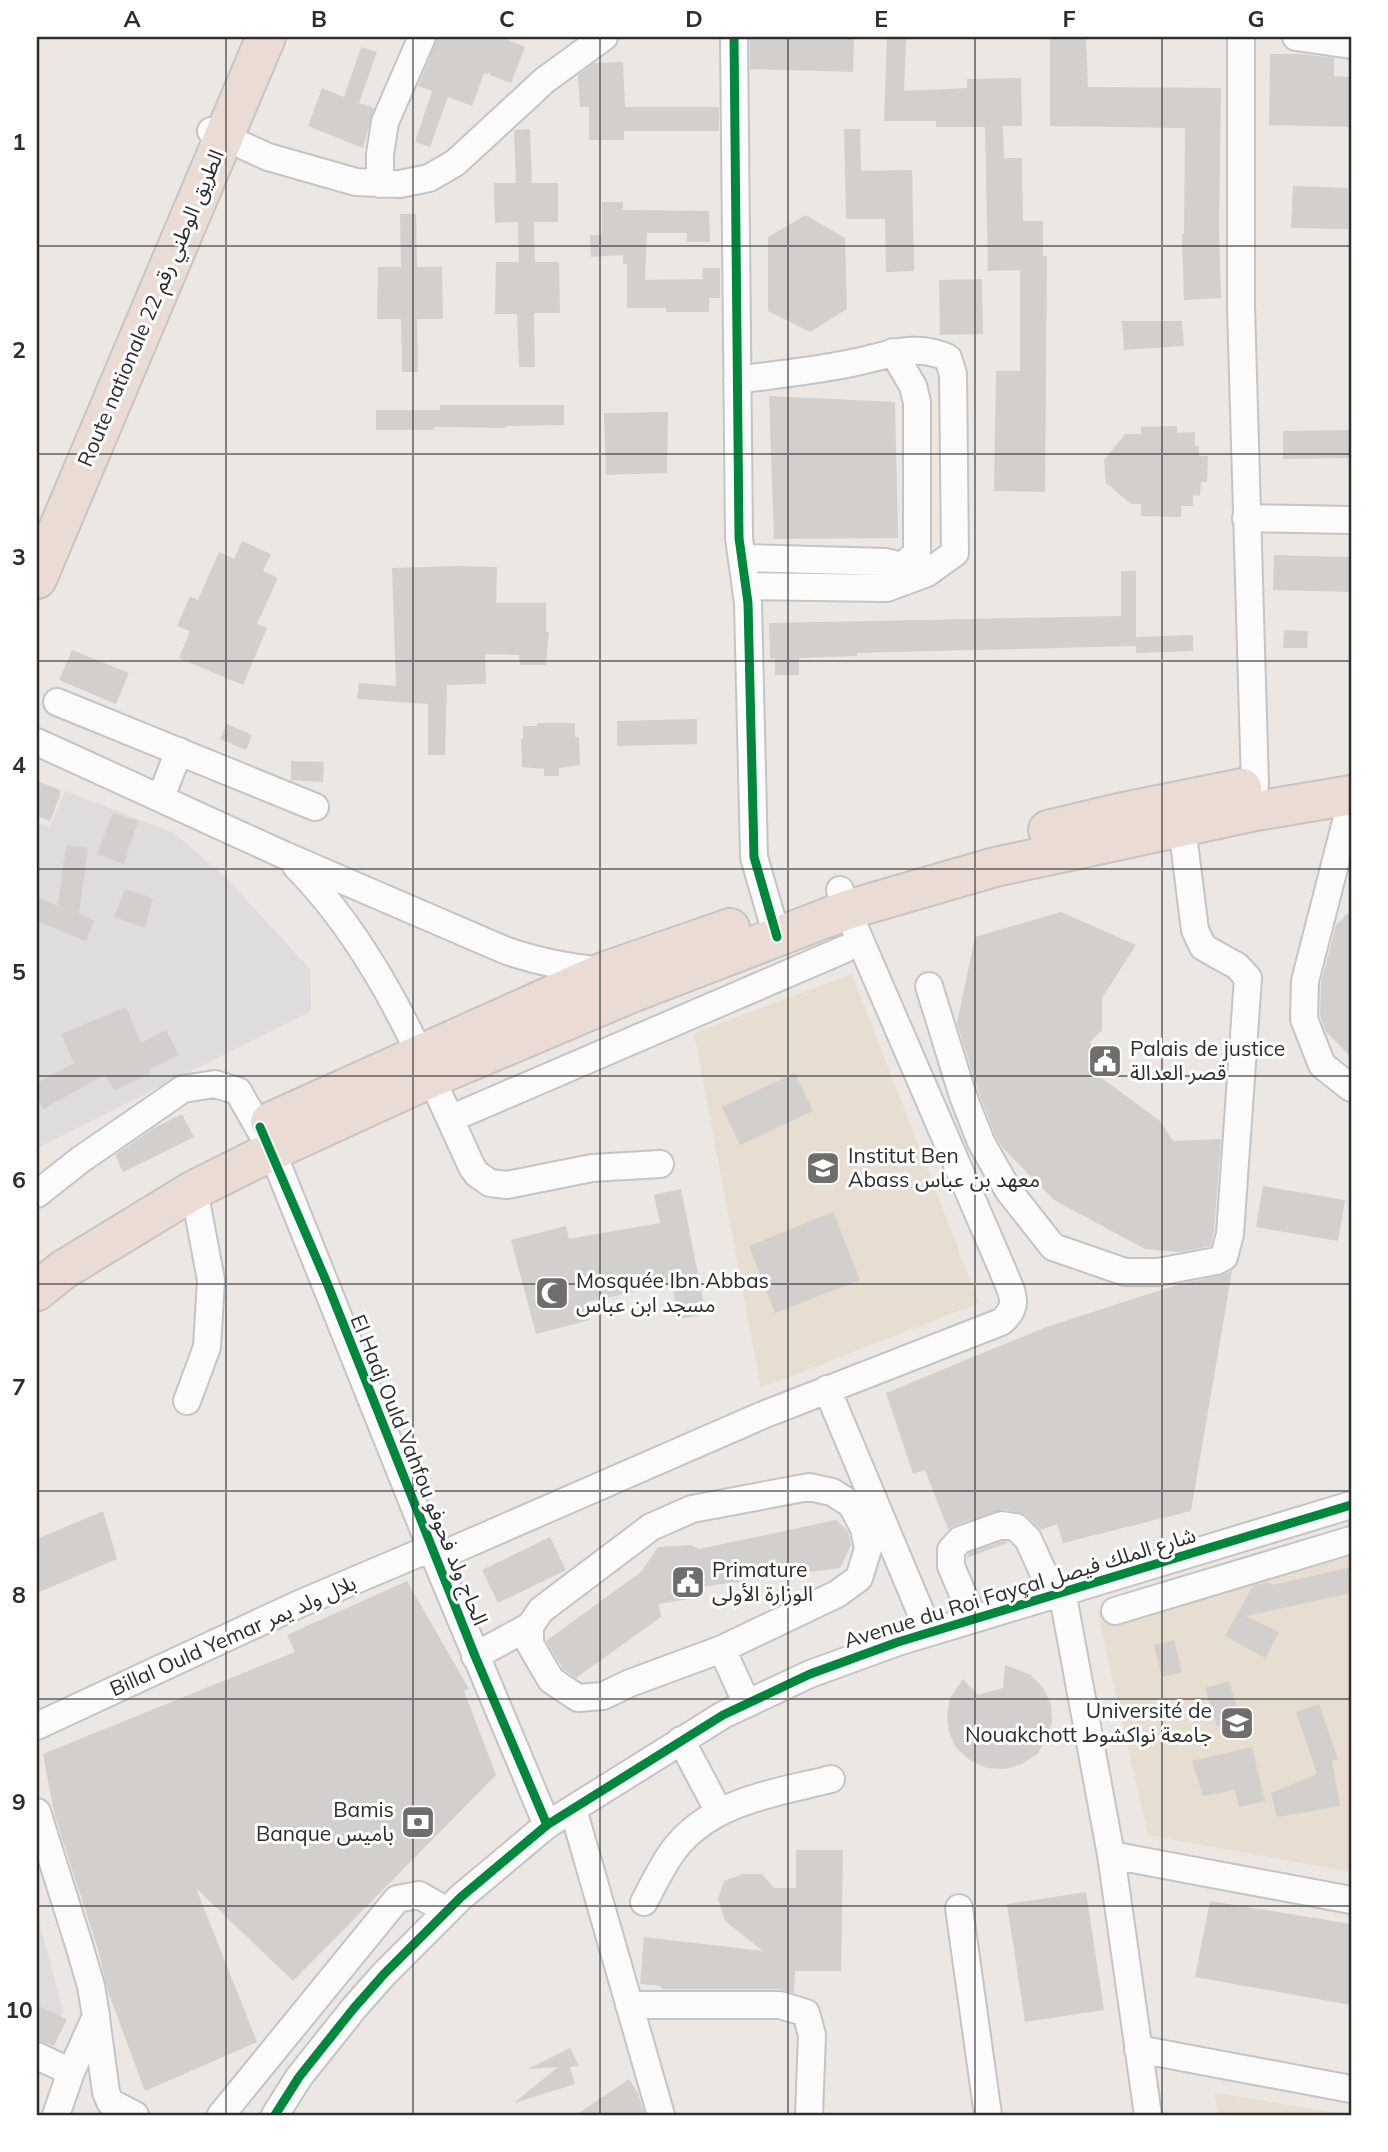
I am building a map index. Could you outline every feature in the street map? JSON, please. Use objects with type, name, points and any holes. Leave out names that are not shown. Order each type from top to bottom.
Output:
[{"type":"highway","name":"Route nationale 22 الطريق الوطني رقم","points":[[37,579],[215,133],[245,37]]},
{"type":"highway","name":"Route nationale 22 الطريق الوطني رقم","points":[[37,524],[215,133],[266,37]]},
{"type":"highway","points":[[37,1261],[176,1170],[266,1139],[618,982],[987,845],[1123,812],[1255,785],[1351,770]]},
{"type":"highway","points":[[843,900],[1256,811],[1351,796]]},
{"type":"highway","points":[[37,1291],[63,1270],[194,1190],[266,1139]]},
{"type":"street","points":[[380,184],[380,154],[385,122],[422,37]]},
{"type":"street","points":[[215,133],[268,157],[356,182],[400,184],[429,178],[455,163],[545,80],[604,37]]},
{"type":"street","points":[[734,37],[739,538],[746,586],[754,857],[773,925]]},
{"type":"street","points":[[1241,37],[1241,307],[1255,785]]},
{"type":"street","points":[[1296,37],[1351,45]]},
{"type":"street","points":[[737,380],[848,364],[893,352],[933,351],[948,358],[953,374],[955,553],[914,569],[887,588],[746,586]]},
{"type":"street","points":[[893,352],[913,386],[918,402],[917,553],[914,569]]},
{"type":"street","points":[[1246,518],[1351,520]]},
{"type":"street","points":[[742,558],[886,562],[914,569]]},
{"type":"street","points":[[57,702],[315,807]]},
{"type":"street","points":[[37,742],[284,855],[507,951],[618,982]]},
{"type":"street","points":[[161,797],[178,751]]},
{"type":"street","points":[[1351,803],[1347,834],[1305,981],[1304,1018],[1322,1065],[1351,1088]]},
{"type":"street","points":[[929,986],[963,1096],[981,1142],[1008,1190],[1053,1247],[1125,1272],[1158,1272],[1216,1261],[1224,1256],[1230,1234],[1248,978],[1237,966],[1203,947],[1195,929],[1182,827]]},
{"type":"street","points":[[284,855],[322,892],[370,959],[477,1174],[490,1183],[499,1185],[592,1168],[660,1164]]},
{"type":"street","name":"Billal Ould Yemar بلال ولد يمر","points":[[37,1726],[299,1604],[433,1553],[827,1389],[1001,1321],[1012,1313],[1014,1301],[843,900]]},
{"type":"street","points":[[450,1119],[845,950]]},
{"type":"street","name":"El Hadj Ould Vahfou الحاج ولد فحوفو","points":[[37,1194],[80,1160],[183,1089],[215,1084],[238,1091],[266,1139],[475,1656],[547,1825]]},
{"type":"street","points":[[187,1401],[207,1347],[211,1280],[194,1190]]},
{"type":"street","points":[[827,1389],[929,1632]]},
{"type":"street","points":[[475,1656],[530,1626],[541,1610],[651,1527],[692,1509],[809,1487],[832,1492],[851,1504],[864,1528],[868,1549],[859,1578],[837,1594],[722,1648],[603,1696],[578,1698],[551,1680],[530,1644],[530,1626]]},
{"type":"street","name":"Avenue du Roi Fayçal شارع الملك فيصل","points":[[275,2115],[299,2077],[354,2008],[398,1959],[447,1911],[547,1825],[681,1740],[810,1674],[929,1632],[1351,1505]]},
{"type":"street","points":[[1318,1515],[1326,1548]]},
{"type":"street","points":[[973,1618],[951,1566],[951,1550],[960,1540],[1002,1525],[1016,1527],[1028,1539],[1058,1593],[1111,1856],[1148,2115]]},
{"type":"street","points":[[1115,1611],[1351,1540]]},
{"type":"street","points":[[1177,1557],[1186,1591]]},
{"type":"street","points":[[722,1648],[747,1704]]},
{"type":"street","points":[[681,1740],[719,1812]]},
{"type":"street","points":[[644,1902],[673,1850],[700,1822],[753,1798],[831,1779]]},
{"type":"street","points":[[573,1809],[661,2115]]},
{"type":"street","points":[[37,1812],[91,1986],[106,2092],[110,2102],[124,2113]]},
{"type":"street","points":[[1111,1856],[1351,1900]]},
{"type":"street","points":[[263,2115],[229,2106],[397,1899],[419,1895],[447,1911]]},
{"type":"street","points":[[959,1908],[988,2115]]},
{"type":"street","points":[[366,1936],[398,1959]]},
{"type":"street","points":[[324,1988],[354,2008]]},
{"type":"street","points":[[629,2005],[780,2005],[806,2013],[812,2035],[809,2115]]},
{"type":"street","points":[[56,2115],[96,2015]]},
{"type":"street","points":[[1138,2049],[1351,2090]]},
{"type":"street","points":[[37,2056],[71,2072]]},
{"type":"shaded area","points":[[65,791],[174,833],[226,878],[310,969],[311,1011],[37,1148],[37,823],[50,826]]},
{"type":"shaded area","name":"Institut Ben Abass معهد بن عباس","points":[[852,974],[979,1303],[761,1388],[694,1033]]},
{"type":"shaded area","name":"Université de Nouakchott جامعة نواكشوط","points":[[1351,1537],[1351,1872],[1148,1835],[1097,1611]]},
{"type":"shaded area","points":[[37,1914],[63,2011],[37,2067]]},
{"type":"shaded area","points":[[1215,2093],[1351,2115],[1218,2115]]},
{"type":"building","points":[[438,37],[504,37],[525,47],[511,83],[490,75],[490,71],[488,74],[484,73],[472,106],[448,97],[430,147],[415,142],[432,91],[418,86]]},
{"type":"building","points":[[750,37],[854,37],[853,72],[750,69]]},
{"type":"building","points":[[887,37],[906,37],[904,91],[967,88],[967,79],[1021,78],[1022,126],[1003,126],[1004,158],[1022,158],[1023,221],[1043,221],[1043,256],[1047,256],[1045,492],[994,491],[996,371],[1020,371],[1020,270],[988,271],[985,127],[936,127],[936,121],[884,121]]},
{"type":"building","points":[[1050,37],[1086,37],[1088,87],[1221,88],[1221,298],[1184,300],[1182,234],[1185,128],[1050,126]]},
{"type":"building","points":[[361,47],[377,52],[359,103],[374,108],[363,148],[308,126],[322,88],[344,97]]},
{"type":"building","points":[[1270,54],[1334,58],[1334,76],[1351,77],[1351,127],[1269,125]]},
{"type":"building","points":[[623,62],[625,107],[719,107],[719,131],[624,131],[624,140],[589,140],[589,107],[580,107],[578,75],[594,63]]},
{"type":"building","points":[[530,129],[532,183],[558,183],[558,222],[534,222],[535,262],[559,262],[560,313],[534,313],[535,367],[519,367],[517,314],[495,314],[496,262],[519,262],[518,222],[495,223],[494,183],[516,183],[514,130]]},
{"type":"building","points":[[844,129],[860,129],[861,171],[912,170],[914,271],[886,272],[885,219],[846,219]]},
{"type":"building","points":[[1293,186],[1348,188],[1348,229],[1291,228]]},
{"type":"building","points":[[602,202],[623,202],[623,210],[709,211],[710,242],[687,242],[687,233],[647,233],[645,280],[702,279],[703,268],[720,268],[720,298],[709,298],[709,312],[627,308],[627,264],[623,264],[623,255],[591,257],[590,235],[602,235]]},
{"type":"building","points":[[400,214],[416,214],[417,267],[442,267],[443,319],[417,319],[418,372],[402,372],[401,319],[377,319],[378,267],[401,267]]},
{"type":"building","points":[[806,215],[845,238],[847,309],[810,332],[768,311],[768,237]]},
{"type":"building","points":[[982,279],[983,334],[940,335],[939,280]]},
{"type":"building","points":[[1122,321],[1182,321],[1184,346],[1124,350]]},
{"type":"building","points":[[769,396],[895,402],[898,538],[774,539]]},
{"type":"building","points":[[440,405],[564,405],[564,425],[376,430],[376,410],[440,410]]},
{"type":"building","points":[[668,412],[667,473],[606,475],[604,413]]},
{"type":"building","points":[[1177,426],[1177,433],[1195,432],[1195,445],[1199,447],[1199,456],[1208,456],[1207,482],[1201,482],[1200,496],[1193,495],[1193,506],[1181,506],[1181,517],[1141,516],[1141,504],[1131,504],[1106,483],[1104,460],[1125,434],[1141,434],[1141,427]]},
{"type":"building","points":[[1351,430],[1351,458],[1283,459],[1283,431]]},
{"type":"building","points":[[242,541],[271,554],[263,571],[278,578],[257,624],[267,628],[243,685],[179,658],[190,631],[177,626],[190,596],[198,600],[219,552],[234,559]]},
{"type":"building","points":[[1274,555],[1351,557],[1351,592],[1273,590]]},
{"type":"building","points":[[497,567],[496,603],[546,603],[546,632],[549,632],[546,665],[520,665],[519,655],[485,654],[486,684],[447,685],[445,755],[428,755],[428,704],[357,699],[359,683],[396,686],[392,568]]},
{"type":"building","points":[[1121,571],[1136,571],[1136,637],[1193,635],[1193,651],[1136,653],[1136,646],[857,653],[857,656],[799,658],[799,675],[775,675],[775,658],[770,659],[769,623],[1121,616]]},
{"type":"building","points":[[1284,630],[1308,631],[1307,648],[1283,648]]},
{"type":"building","points":[[72,650],[129,673],[116,704],[59,680]]},
{"type":"building","points":[[697,719],[697,744],[617,746],[617,721]]},
{"type":"building","points":[[537,723],[575,723],[575,737],[579,737],[580,765],[559,768],[559,776],[544,776],[544,769],[522,767],[523,726],[537,726]]},
{"type":"building","points":[[227,724],[252,735],[246,750],[220,739]]},
{"type":"building","points":[[291,761],[324,762],[323,782],[291,780]]},
{"type":"building","points":[[37,781],[60,790],[50,821],[37,816]]},
{"type":"building","points":[[113,813],[138,821],[124,864],[97,854]]},
{"type":"building","points":[[66,845],[88,848],[79,914],[94,921],[86,941],[37,921],[37,897],[58,906]]},
{"type":"building","points":[[125,889],[153,898],[145,928],[114,917]]},
{"type":"building","points":[[1351,910],[1351,1057],[1326,1032],[1320,1016],[1321,983],[1336,925]]},
{"type":"building","points":[[1061,912],[1136,945],[1102,998],[1102,1030],[1090,1042],[1099,1076],[1160,1121],[1173,1141],[1221,1139],[1211,1246],[1180,1252],[1145,1249],[1054,1200],[1002,1147],[995,1135],[957,1023],[975,937]]},
{"type":"building","points":[[126,1007],[141,1043],[166,1030],[179,1055],[149,1070],[151,1073],[114,1091],[106,1074],[43,1109],[37,1097],[37,1083],[74,1063],[61,1034]]},
{"type":"building","points":[[795,1073],[813,1111],[740,1145],[722,1107]]},
{"type":"building","points":[[182,1114],[194,1137],[123,1172],[115,1155],[154,1128]]},
{"type":"building","points":[[1263,1186],[1345,1200],[1338,1241],[1256,1227]]},
{"type":"building","points":[[681,1189],[706,1314],[679,1319],[672,1284],[586,1302],[590,1320],[536,1334],[511,1240],[566,1226],[569,1239],[660,1223],[654,1195]]},
{"type":"building","points":[[833,1212],[860,1280],[775,1313],[749,1246]]},
{"type":"building","points":[[1232,1271],[1191,1511],[1063,1543],[1057,1524],[1041,1530],[1026,1515],[1004,1509],[948,1529],[925,1470],[913,1474],[886,1393],[1046,1327],[1180,1284]]},
{"type":"building","points":[[103,1511],[117,1559],[37,1593],[37,1539]]},
{"type":"building","points":[[836,1520],[848,1531],[851,1545],[840,1568],[707,1586],[689,1599],[659,1604],[661,1617],[576,1678],[563,1669],[546,1641],[641,1572],[658,1547],[690,1545],[699,1549]]},
{"type":"building","points":[[550,1537],[566,1570],[498,1603],[482,1570]]},
{"type":"building","points":[[1004,1541],[1009,1542],[967,1558],[969,1553]]},
{"type":"building","points":[[1351,1567],[1351,1593],[1246,1616],[1279,1632],[1265,1658],[1225,1636],[1253,1586],[1267,1582],[1273,1585]]},
{"type":"building","points":[[407,1581],[469,1689],[464,1691],[496,1775],[293,1981],[196,1888],[257,2042],[145,2091],[107,1989],[98,1949],[55,1817],[43,1754],[295,1652],[287,1635]]},
{"type":"building","points":[[1174,1640],[1182,1672],[1162,1677],[1154,1645]]},
{"type":"building","points":[[1005,1665],[1031,1675],[1043,1688],[1051,1704],[1052,1722],[1047,1739],[1037,1754],[1022,1764],[1005,1769],[987,1768],[971,1761],[957,1749],[949,1733],[947,1715],[950,1698],[963,1679],[978,1695],[1003,1688]]},
{"type":"building","points":[[1229,1681],[1241,1720],[1217,1727],[1205,1688]]},
{"type":"building","points":[[1319,1704],[1338,1759],[1332,1761],[1340,1806],[1277,1817],[1271,1793],[1317,1774],[1296,1712]]},
{"type":"building","points":[[1252,1747],[1265,1801],[1239,1807],[1235,1790],[1203,1796],[1192,1761]]},
{"type":"building","points":[[796,1850],[843,1850],[841,1971],[795,1971],[794,1993],[780,1989],[662,1989],[661,1986],[640,1984],[644,1937],[763,1951],[725,1921],[718,1899],[724,1881],[743,1874],[762,1874],[774,1888],[796,1888]]},
{"type":"building","points":[[1086,1892],[1104,2010],[1025,2022],[1007,1904]]},
{"type":"building","points":[[1210,1901],[1351,1924],[1351,2005],[1195,1977]]},
{"type":"building","points":[[37,2005],[67,2019],[54,2046],[37,2040]]},
{"type":"building","points":[[570,2048],[579,2066],[570,2067],[575,2084],[514,2103],[558,2067],[528,2069]]},
{"type":"building","points":[[629,2079],[638,2093],[645,2115],[579,2113]]},
{"type":"cycle path","points":[[734,37],[739,538],[748,603],[754,857],[777,937]]},
{"type":"cycle path","points":[[260,1127],[327,1283],[475,1656],[547,1825]]},
{"type":"cycle path","points":[[275,2115],[299,2077],[354,2008],[461,1897],[547,1825],[723,1715],[810,1674],[898,1642],[1351,1505]]},
{"type":"place","name":"Palais de justice قصر العدالة","points":[[1105,1061]]},
{"type":"place","name":"Institut Ben Abass معهد بن عباس","points":[[823,1168]]},
{"type":"place","name":"Mosquée Ibn Abbas مسجد ابن عباس","points":[[552,1293]]},
{"type":"place","name":"Primature الوزارة الأولى","points":[[688,1582]]},
{"type":"place","name":"Université de Nouakchott جامعة نواكشوط","points":[[1237,1723]]},
{"type":"place","name":"Bamis Banque باميس","points":[[418,1822]]}]
